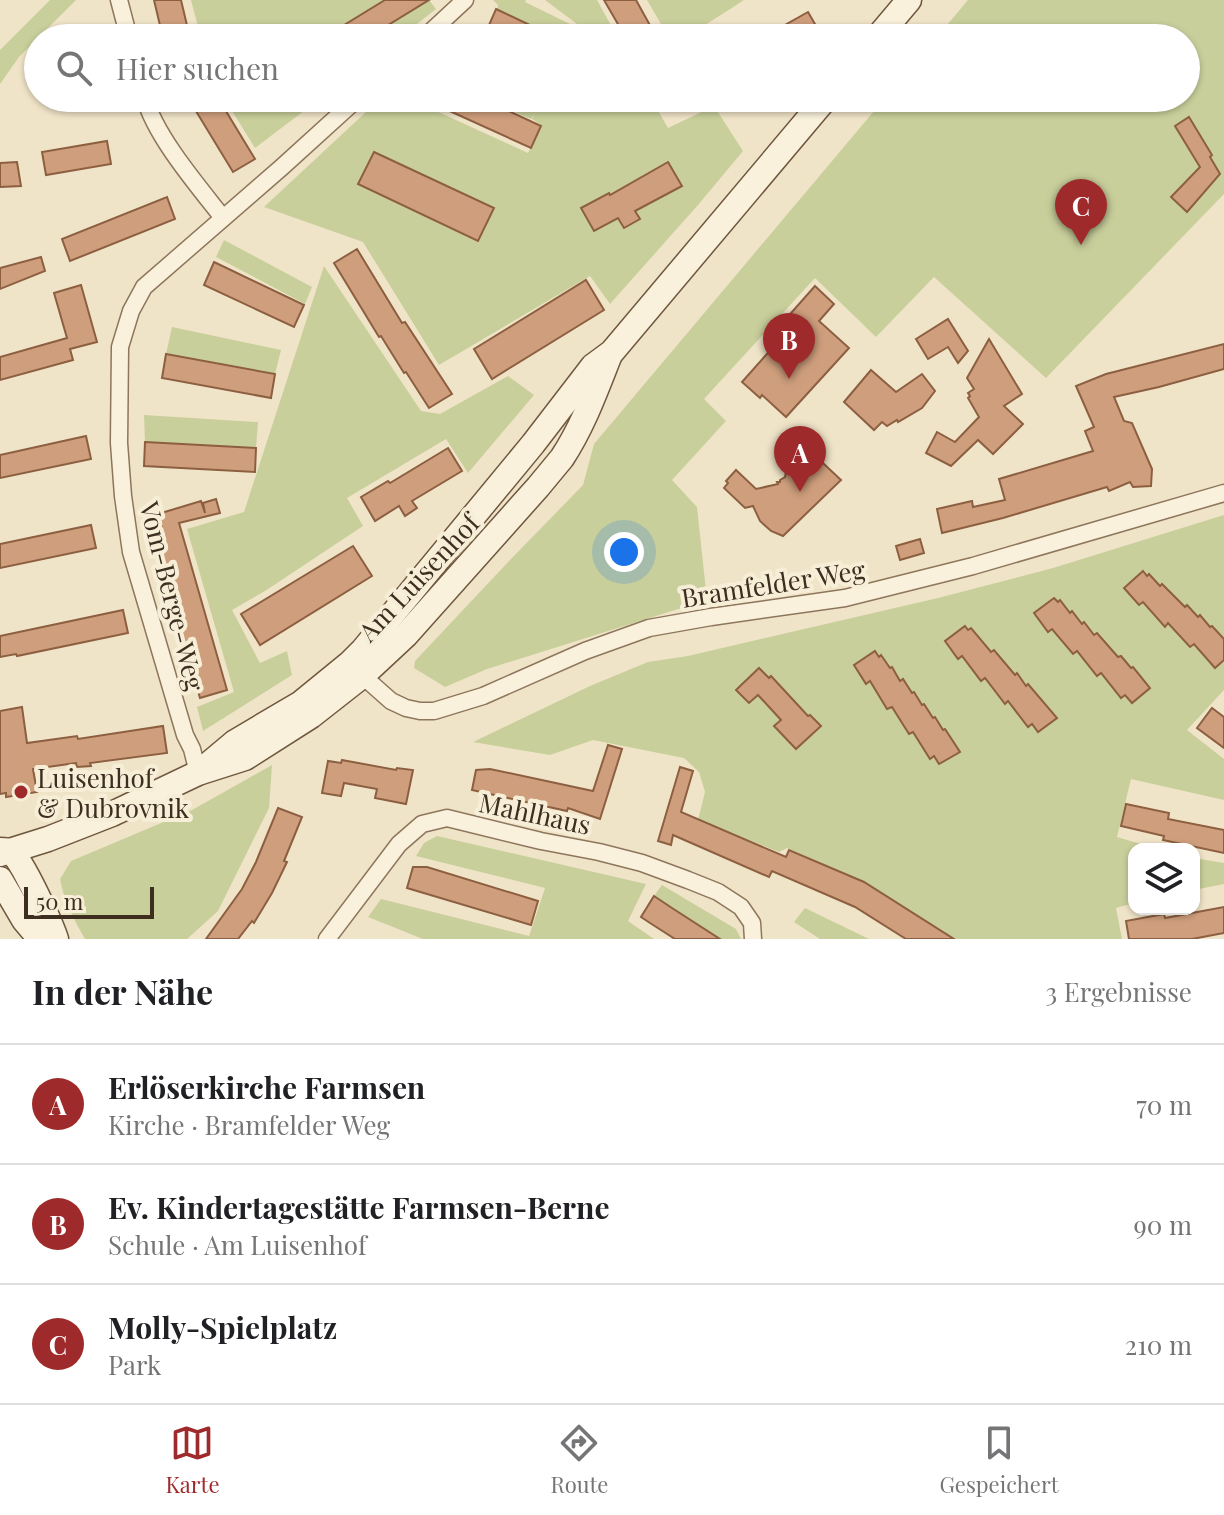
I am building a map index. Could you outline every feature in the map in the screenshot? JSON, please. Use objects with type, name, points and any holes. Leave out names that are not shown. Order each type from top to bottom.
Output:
[{"type":"main road","points":[[889,24],[909,0]]},
{"type":"main road","name":"Am Luisenhof","points":[[7,855],[112,814],[198,773],[245,758],[311,716],[356,669],[406,635],[562,458],[577,435],[612,352],[814,112]]},
{"type":"main road","points":[[7,855],[1,880],[24,920],[40,939]]},
{"type":"main road","points":[[7,855],[52,925],[56,939]]},
{"type":"street","points":[[119,0],[125,24]]},
{"type":"street","points":[[439,24],[465,0]]},
{"type":"street","points":[[149,112],[182,164],[223,218]]},
{"type":"street","name":"Vom-Berge-Weg","points":[[198,773],[131,552],[120,466],[120,347],[131,311],[144,287],[342,112]]},
{"type":"street","name":"Bramfelder Weg","points":[[356,669],[391,701],[406,708],[434,711],[483,696],[585,651],[649,628],[845,598],[1000,558],[1224,493]]},
{"type":"street","name":"Mahlhaus","points":[[327,939],[399,844],[422,824],[447,818],[628,859],[688,880],[718,892],[741,907],[752,923],[753,939]]},
{"type":"green space","points":[[50,0],[76,0],[52,24],[26,24]]},
{"type":"green space","points":[[191,0],[429,0],[436,9],[417,24],[197,24]]},
{"type":"green space","points":[[493,0],[526,0],[570,24],[528,24],[497,10],[498,5]]},
{"type":"green space","points":[[545,0],[597,0],[610,24],[577,24]]},
{"type":"green space","points":[[647,0],[744,0],[707,24],[661,24]]},
{"type":"green space","points":[[968,0],[1224,0],[1224,194],[1046,378],[934,277],[876,337],[815,278],[704,399],[726,421],[672,480],[697,507],[707,600],[487,669],[445,687],[414,668],[415,661],[583,485],[594,444],[873,112],[1200,112],[1200,24],[948,24]]},
{"type":"green space","points":[[24,26],[24,52],[0,84],[0,50]]},
{"type":"green space","points":[[233,112],[303,112],[255,148]]},
{"type":"green space","points":[[366,112],[439,112],[528,153],[542,126],[532,119],[535,113],[531,119],[515,112],[659,112],[668,128],[701,112],[718,112],[743,151],[610,304],[590,276],[439,365],[363,242],[264,207]]},
{"type":"green space","points":[[224,240],[312,287],[305,304],[216,257]]},
{"type":"green space","points":[[324,266],[421,411],[440,414],[508,376],[534,395],[468,473],[446,439],[347,498],[363,526],[232,610],[260,663],[287,651],[292,675],[203,731],[197,707],[234,692],[187,529],[244,512]]},
{"type":"green space","points":[[172,327],[281,350],[275,374],[166,354]]},
{"type":"green space","points":[[144,415],[258,422],[256,448],[145,442]]},
{"type":"green space","points":[[1224,515],[1224,690],[1187,730],[1224,759],[1224,800],[1131,779],[1117,837],[1138,843],[1128,843],[1128,905],[1116,908],[1122,939],[945,939],[922,919],[867,883],[787,848],[779,852],[698,820],[705,792],[699,772],[684,758],[593,740],[550,755],[473,742],[648,662],[688,656],[938,598],[1053,568]]},
{"type":"green space","points":[[272,765],[269,808],[218,911],[187,939],[85,939],[70,910],[60,879],[71,861],[192,810]]},
{"type":"green space","points":[[437,836],[646,884],[628,921],[654,939],[423,939],[368,917],[381,899],[529,936],[545,888],[416,856],[424,843]]},
{"type":"green space","points":[[1200,859],[1224,863],[1224,884],[1200,889]]},
{"type":"green space","points":[[662,885],[736,929],[741,939],[721,939],[654,896]]},
{"type":"green space","points":[[805,908],[869,939],[820,939],[794,922]]},
{"type":"building","points":[[154,0],[181,0],[187,24],[160,24]]},
{"type":"building","points":[[385,0],[429,0],[390,24],[346,24]]},
{"type":"building","points":[[604,0],[636,0],[649,24],[618,24]]},
{"type":"building","points":[[496,9],[529,24],[489,24]]},
{"type":"building","points":[[808,12],[815,24],[787,24]]},
{"type":"building","points":[[197,112],[226,112],[255,159],[233,172]]},
{"type":"building","points":[[452,112],[511,112],[541,126],[531,148]]},
{"type":"building","points":[[1189,117],[1220,174],[1187,212],[1171,197],[1200,167],[1175,126]]},
{"type":"building","points":[[107,141],[111,164],[46,175],[42,152]]},
{"type":"building","points":[[374,152],[494,208],[478,241],[358,184]]},
{"type":"building","points":[[17,162],[21,186],[0,187],[0,163]]},
{"type":"building","points":[[668,162],[682,186],[635,211],[640,219],[624,228],[618,218],[594,231],[581,208]]},
{"type":"building","points":[[167,197],[175,219],[70,261],[62,239]]},
{"type":"building","points":[[357,249],[402,323],[405,322],[452,394],[429,408],[379,337],[334,263]]},
{"type":"building","points":[[41,257],[45,271],[0,289],[0,268]]},
{"type":"building","points":[[214,262],[304,305],[294,327],[204,285]]},
{"type":"building","points":[[586,280],[604,310],[492,379],[474,349]]},
{"type":"building","points":[[81,285],[97,342],[70,349],[73,360],[0,380],[0,357],[67,338],[54,293]]},
{"type":"building","points":[[815,286],[834,304],[819,321],[849,348],[786,417],[742,382],[783,336],[776,330]]},
{"type":"building","points":[[948,319],[968,351],[958,363],[948,347],[928,359],[916,339]]},
{"type":"building","points":[[989,339],[1022,394],[1004,406],[1023,424],[993,454],[978,440],[951,466],[926,453],[937,432],[955,442],[979,417],[968,398],[968,393],[974,389],[967,378]]},
{"type":"building","points":[[1224,344],[1224,369],[1114,397],[1124,421],[1132,423],[1152,469],[1151,486],[1133,487],[1130,482],[1109,491],[1107,487],[942,533],[937,509],[972,501],[973,507],[1005,500],[999,479],[1093,451],[1085,431],[1094,427],[1076,386],[1106,374]]},
{"type":"building","points":[[166,354],[275,374],[271,398],[162,378]]},
{"type":"building","points":[[871,370],[896,392],[922,374],[935,391],[922,408],[887,426],[882,422],[874,430],[844,402]]},
{"type":"building","points":[[86,436],[91,459],[0,478],[0,455]]},
{"type":"building","points":[[145,442],[256,448],[255,472],[144,466]]},
{"type":"building","points":[[448,448],[462,471],[412,501],[417,508],[405,516],[399,506],[375,521],[361,497]]},
{"type":"building","points":[[808,449],[841,480],[783,536],[760,521],[753,506],[745,508],[724,488],[736,470],[756,489],[778,484]]},
{"type":"building","points":[[216,499],[220,513],[179,523],[227,690],[200,698],[154,530],[162,528],[158,514],[201,501],[205,513],[203,503]]},
{"type":"building","points":[[91,525],[96,548],[0,568],[0,544]]},
{"type":"building","points":[[920,539],[924,553],[900,560],[896,546]]},
{"type":"building","points":[[353,546],[372,576],[260,645],[241,614]]},
{"type":"building","points":[[1143,571],[1160,586],[1162,584],[1185,607],[1187,605],[1198,617],[1200,615],[1224,639],[1224,660],[1215,668],[1194,644],[1190,647],[1168,623],[1165,627],[1143,602],[1139,605],[1124,588]]},
{"type":"building","points":[[1054,598],[1058,602],[1060,600],[1070,613],[1072,611],[1082,624],[1084,622],[1094,635],[1097,633],[1150,688],[1132,703],[1125,695],[1121,698],[1101,673],[1097,676],[1077,651],[1073,654],[1052,629],[1048,632],[1034,613]]},
{"type":"building","points":[[123,610],[128,633],[0,657],[0,636]]},
{"type":"building","points":[[965,626],[968,630],[971,628],[991,652],[994,650],[1026,686],[1028,684],[1057,718],[1038,732],[1032,724],[1028,727],[985,678],[981,681],[962,656],[958,659],[945,641]]},
{"type":"building","points":[[875,651],[892,667],[900,681],[903,679],[914,692],[960,752],[939,764],[934,756],[930,759],[892,707],[887,709],[870,681],[866,684],[854,665]]},
{"type":"building","points":[[759,668],[821,726],[796,749],[774,726],[781,720],[758,695],[749,703],[736,690]]},
{"type":"building","points":[[22,707],[27,743],[163,726],[167,753],[90,763],[91,766],[77,767],[76,763],[33,769],[37,792],[6,797],[6,793],[0,794],[0,711]]},
{"type":"building","points":[[1212,708],[1224,717],[1224,748],[1197,728]]},
{"type":"building","points":[[608,745],[622,749],[600,819],[568,808],[567,811],[472,790],[476,770],[490,769],[593,791]]},
{"type":"building","points":[[342,760],[413,770],[406,804],[375,798],[377,789],[344,783],[341,796],[322,793],[328,761],[341,763]]},
{"type":"building","points":[[680,767],[693,771],[681,812],[786,857],[789,850],[864,882],[954,939],[906,939],[855,907],[772,871],[769,877],[673,835],[671,845],[658,841]]},
{"type":"building","points":[[1126,804],[1169,813],[1168,819],[1224,830],[1224,853],[1200,848],[1200,843],[1163,840],[1164,836],[1121,826]]},
{"type":"building","points":[[278,808],[302,817],[284,861],[287,862],[272,893],[254,923],[252,921],[238,939],[206,939],[242,889]]},
{"type":"building","points":[[413,867],[427,867],[538,901],[531,925],[407,888]]},
{"type":"building","points":[[654,896],[720,939],[675,939],[650,923],[641,917]]},
{"type":"building","points":[[1224,907],[1224,933],[1192,939],[1129,939],[1126,921],[1159,915],[1164,915],[1165,918],[1200,915],[1200,911]]},
{"type":"place","name":"Molly-Spielplatz","points":[[1081,245]]},
{"type":"place","name":"Ev. Kindertagestätte Farmsen-Berne","points":[[789,379]]},
{"type":"place","name":"Erlöserkirche Farmsen","points":[[800,492]]},
{"type":"place","name":"Luisenhof & Dubrovnik","points":[[21,792]]}]
